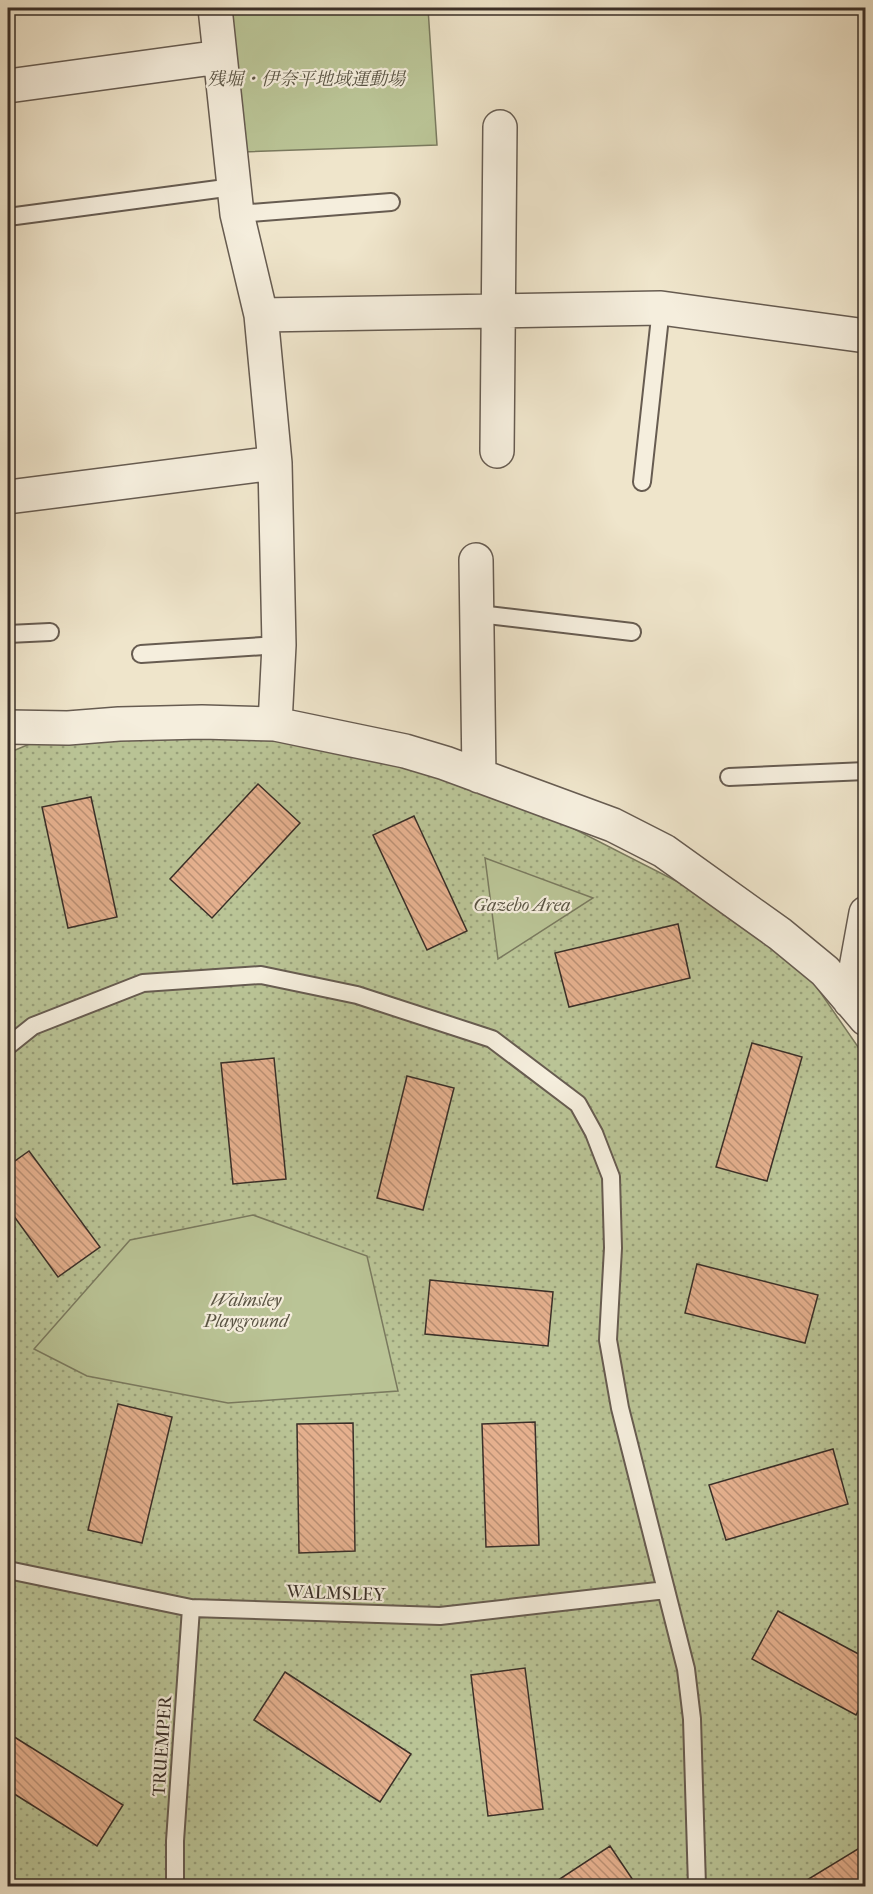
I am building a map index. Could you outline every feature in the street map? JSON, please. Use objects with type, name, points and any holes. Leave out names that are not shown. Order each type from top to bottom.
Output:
[{"type":"street","points":[[215,8],[235,200],[261,315],[275,464],[279,645],[275,724]]},
{"type":"street","points":[[8,86],[220,57]]},
{"type":"street","points":[[497,451],[500,127]]},
{"type":"street","points":[[261,315],[661,308],[866,336]]},
{"type":"street","points":[[8,497],[275,464]]},
{"type":"street","points":[[477,560],[480,776]]},
{"type":"street","points":[[8,727],[68,728],[202,722],[275,724],[405,751],[613,825],[664,851],[780,934],[825,971],[858,1010]]},
{"type":"street","points":[[858,1010],[866,913]]},
{"type":"lane","points":[[8,217],[235,200],[391,202]]},
{"type":"lane","points":[[642,482],[661,308]]},
{"type":"lane","points":[[479,614],[632,632]]},
{"type":"lane","points":[[8,634],[50,632]]},
{"type":"lane","points":[[141,654],[279,645]]},
{"type":"lane","points":[[729,777],[866,771]]},
{"type":"lane","points":[[8,1046],[33,1026],[143,983],[261,975],[357,995],[492,1039],[578,1104],[594,1133],[611,1177],[612,1248],[608,1340],[620,1408],[686,1669],[692,1719],[697,1887]]},
{"type":"lane","name":"WALMSLEY","points":[[8,1570],[191,1608],[440,1616],[666,1590]]},
{"type":"lane","name":"TRUEMPER","points":[[176,1887],[175,1841],[191,1608]]},
{"type":"green space","name":"残堀・伊奈平地域運動場","points":[[226,8],[428,8],[437,145],[242,152]]},
{"type":"green space","points":[[164,723],[445,763],[780,934],[865,1057],[865,1886],[8,1886],[8,753],[68,728]]},
{"type":"green space","name":"Gazebo Area","points":[[485,858],[593,898],[498,959]]},
{"type":"green space","name":"Walmsley Playground","points":[[253,1215],[367,1256],[398,1391],[228,1403],[87,1376],[34,1349],[130,1240]]},
{"type":"building","points":[[258,784],[300,823],[212,918],[170,879]]},
{"type":"building","points":[[91,797],[117,917],[68,928],[42,807]]},
{"type":"building","points":[[414,816],[467,931],[427,950],[373,835]]},
{"type":"building","points":[[678,924],[690,978],[569,1007],[555,953]]},
{"type":"building","points":[[752,1043],[802,1057],[767,1181],[716,1167]]},
{"type":"building","points":[[274,1058],[286,1179],[233,1184],[221,1063]]},
{"type":"building","points":[[407,1076],[454,1088],[423,1210],[377,1198]]},
{"type":"building","points":[[29,1151],[100,1247],[58,1277],[8,1208],[8,1166]]},
{"type":"building","points":[[697,1264],[818,1295],[805,1343],[685,1313]]},
{"type":"building","points":[[430,1280],[553,1292],[548,1346],[425,1334]]},
{"type":"building","points":[[118,1404],[172,1417],[142,1543],[88,1530]]},
{"type":"building","points":[[535,1422],[539,1545],[486,1547],[482,1424]]},
{"type":"building","points":[[353,1423],[355,1551],[299,1553],[297,1424]]},
{"type":"building","points":[[833,1449],[848,1504],[726,1540],[709,1485]]},
{"type":"building","points":[[778,1611],[866,1658],[866,1698],[856,1715],[752,1659]]},
{"type":"building","points":[[525,1668],[543,1809],[488,1816],[471,1675]]},
{"type":"building","points":[[285,1672],[411,1754],[380,1802],[254,1720]]},
{"type":"building","points":[[8,1733],[123,1805],[97,1846],[8,1790]]},
{"type":"building","points":[[866,1844],[866,1886],[797,1886]]},
{"type":"building","points":[[610,1846],[637,1886],[549,1886]]}]
